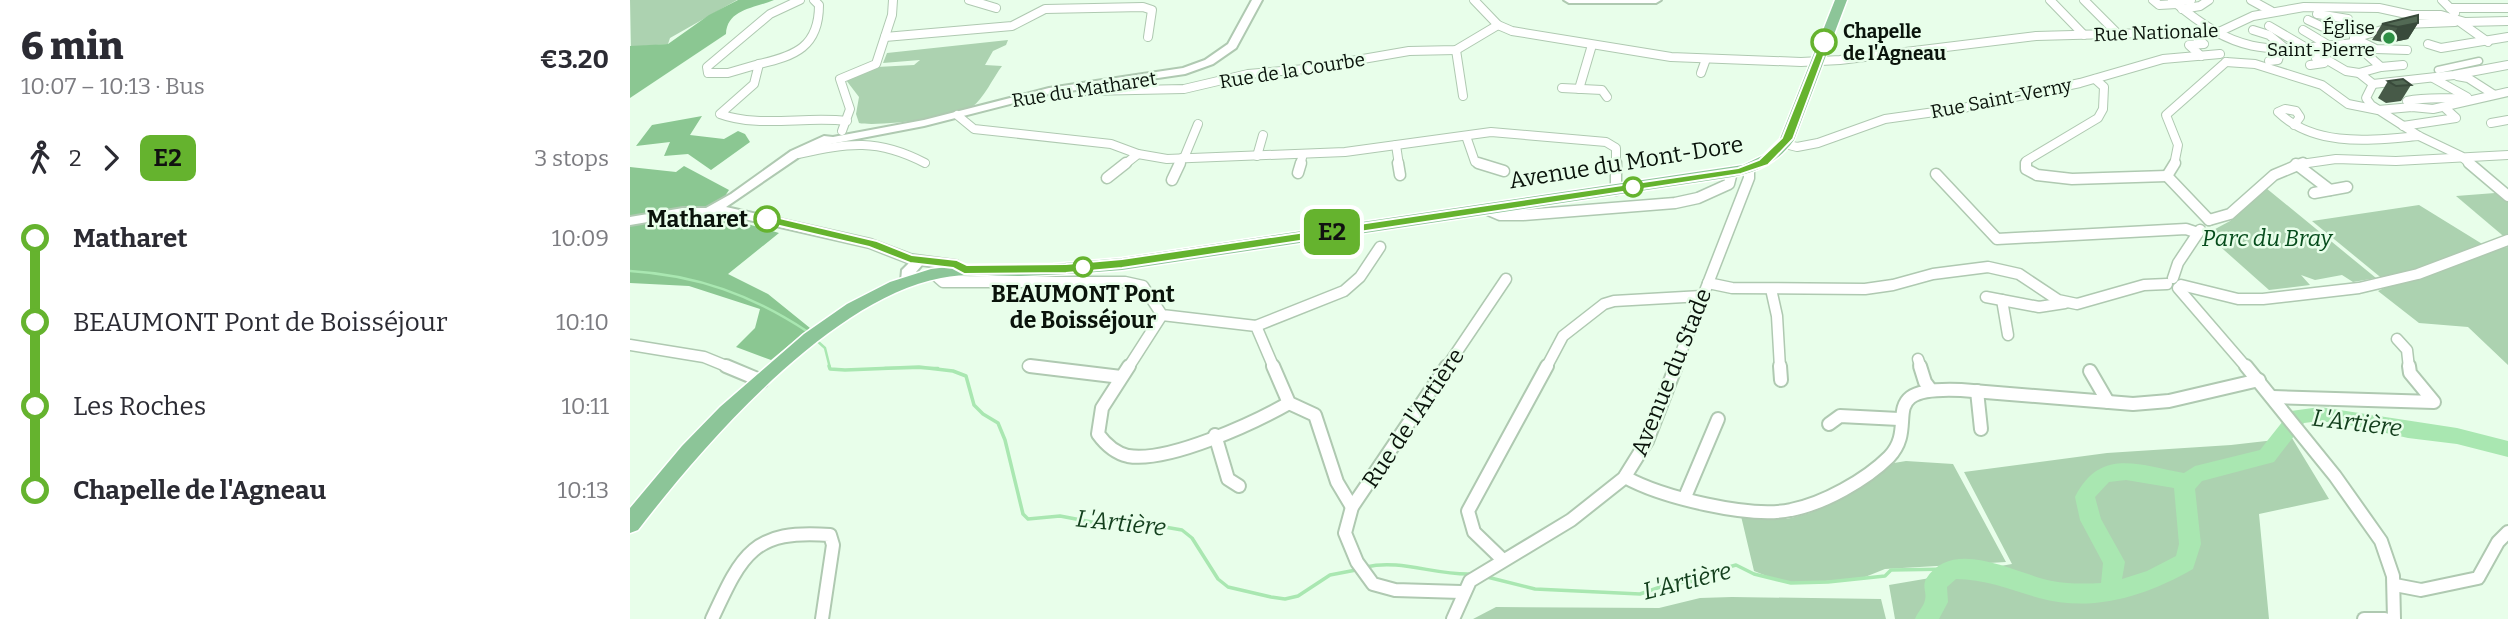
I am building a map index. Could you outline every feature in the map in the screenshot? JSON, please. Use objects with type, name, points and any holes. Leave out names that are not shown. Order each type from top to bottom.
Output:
[{"type":"main road","points":[[1785,144],[1841,0]]},
{"type":"main road","name":"Avenue du Mont-Dore","points":[[630,524],[673,471],[731,409],[762,381],[829,325],[859,304],[920,270],[1114,265],[1732,172],[1763,162],[1785,144]]},
{"type":"street","points":[[800,0],[770,14],[748,36],[710,64],[707,70],[720,74],[789,57],[804,48],[821,18],[819,5],[814,0]]},
{"type":"street","points":[[759,64],[754,84],[720,114],[749,121],[802,118],[848,129],[851,99],[840,83],[844,75],[876,64],[886,37],[893,0]]},
{"type":"street","points":[[969,0],[996,8]]},
{"type":"street","name":"Rue du Matharet","points":[[711,210],[735,197],[795,154],[848,129],[880,130],[957,115],[1034,94],[1171,75],[1209,62],[1237,40],[1257,0]]},
{"type":"street","points":[[1474,0],[1498,25],[1512,31],[1592,45],[1671,57],[1820,56]]},
{"type":"street","points":[[1569,0],[1656,0]]},
{"type":"street","points":[[2050,0],[2084,35]]},
{"type":"street","points":[[2084,0],[2116,32]]},
{"type":"street","points":[[2153,0],[2159,5],[2200,6],[2209,0]]},
{"type":"street","points":[[2176,4],[2192,0]]},
{"type":"street","points":[[2251,0],[2271,11]]},
{"type":"street","points":[[2352,0],[2340,5],[2348,19],[2348,28],[2362,52],[2381,66]]},
{"type":"street","points":[[2442,0],[2462,22],[2488,42]]},
{"type":"street","points":[[2176,4],[2218,44],[2226,62]]},
{"type":"street","name":"Rue Nationale","points":[[1820,56],[1840,60],[1993,40],[2116,32],[2190,32],[2218,44],[2230,28],[2245,19],[2271,11],[2340,5],[2379,8],[2411,15],[2441,15],[2462,22],[2508,21]]},
{"type":"street","points":[[886,37],[1012,26],[1045,9],[1143,7],[1152,10],[1148,37]]},
{"type":"street","points":[[2450,8],[2508,8]]},
{"type":"street","points":[[2317,14],[2348,19]]},
{"type":"street","points":[[2308,20],[2323,27],[2348,28]]},
{"type":"street","points":[[2201,56],[2189,45],[2241,44],[2263,50],[2287,49],[2354,41],[2400,24],[2462,22]]},
{"type":"street","points":[[2416,24],[2432,45],[2488,42],[2508,37]]},
{"type":"street","name":"Rue de la Courbe","points":[[1081,87],[1087,91],[1184,89],[1248,74],[1305,69],[1409,51],[1456,50],[1498,25]]},
{"type":"street","points":[[2269,26],[2346,72],[2358,73],[2381,66],[2403,65]]},
{"type":"street","points":[[2253,30],[2270,35],[2287,49]]},
{"type":"street","points":[[2303,30],[2328,45]]},
{"type":"street","points":[[2190,32],[2204,44]]},
{"type":"street","points":[[2354,41],[2376,49],[2407,50]]},
{"type":"street","points":[[2218,44],[2241,44],[2252,55]]},
{"type":"street","name":"Rue Saint-Verny","points":[[1785,144],[1797,147],[1818,143],[1885,119],[1963,108],[2095,79],[2163,59],[2201,56],[2218,44]]},
{"type":"street","points":[[1579,89],[1592,45]]},
{"type":"street","points":[[2269,61],[2278,60],[2277,56],[2287,49]]},
{"type":"street","points":[[1456,50],[1463,96]]},
{"type":"street","points":[[2310,65],[2324,63],[2313,56],[2319,54]]},
{"type":"street","points":[[1701,73],[1706,58]]},
{"type":"street","points":[[2394,79],[2404,74],[2479,61]]},
{"type":"street","points":[[2167,176],[2180,149],[2177,133],[2166,115],[2226,62],[2255,64],[2322,85],[2348,104],[2378,110],[2412,107],[2433,109],[2469,98],[2508,92]]},
{"type":"street","points":[[2358,73],[2373,84],[2394,79],[2454,75],[2508,65]]},
{"type":"street","points":[[2454,75],[2468,78],[2493,94]]},
{"type":"street","points":[[2430,77],[2469,98]]},
{"type":"street","points":[[2095,79],[2104,87],[2104,109],[2098,118],[2026,161],[2026,169],[2036,176],[2055,179],[2167,176],[2209,220]]},
{"type":"street","points":[[2373,84],[2366,98],[2378,110],[2418,136],[2461,156],[2508,196]]},
{"type":"street","points":[[1562,88],[1602,90],[1607,97]]},
{"type":"street","points":[[2412,107],[2407,101],[2420,97],[2469,98]]},
{"type":"street","points":[[2403,126],[2456,118],[2444,107]]},
{"type":"street","points":[[957,115],[974,129],[1111,144],[1138,154],[1183,159],[1303,154],[1504,132],[1584,138],[1606,142],[1616,148],[1616,190]]},
{"type":"street","points":[[2491,123],[2508,120]]},
{"type":"street","points":[[1172,180],[1198,124]]},
{"type":"street","points":[[2294,125],[2312,134],[2343,138],[2418,136]]},
{"type":"street","points":[[1257,156],[1263,135]]},
{"type":"street","points":[[1466,136],[1475,162],[1504,170]]},
{"type":"street","points":[[795,154],[851,143],[871,142],[895,146],[925,163]]},
{"type":"street","points":[[1396,145],[1400,175]]},
{"type":"street","points":[[1107,178],[1138,154]]},
{"type":"street","points":[[1298,173],[1303,154]]},
{"type":"street","points":[[2394,619],[2395,585],[2386,551],[2362,513],[2294,422],[2175,284],[2178,264],[2209,220],[2231,214],[2274,175],[2296,164],[2321,160],[2396,161],[2508,155]]},
{"type":"street","points":[[2296,164],[2330,190]]},
{"type":"street","name":"Avenue du Stade","points":[[1466,586],[1488,569],[1597,502],[1625,477],[1647,441],[1749,178],[1748,169]]},
{"type":"street","points":[[1486,209],[1500,215],[1523,215],[1675,203],[1698,198],[1729,184],[1732,172]]},
{"type":"street","points":[[1936,174],[1997,239],[2186,229],[2198,233]]},
{"type":"street","points":[[2314,193],[2347,187]]},
{"type":"street","name":"Rue du Matharet","points":[[727,211],[735,197]]},
{"type":"street","points":[[630,221],[711,210],[727,211],[872,244],[943,282],[1125,282],[1143,286],[1162,315]]},
{"type":"street","points":[[1986,297],[2039,307],[2077,304],[2152,283],[2175,284],[2238,299],[2263,299],[2359,288],[2418,274],[2508,240]]},
{"type":"street","points":[[1162,315],[1256,326],[1273,316],[1345,290],[1363,272],[1380,247]]},
{"type":"street","points":[[1708,283],[1732,288],[1879,288],[1933,274],[1988,267],[2027,277],[2065,303]]},
{"type":"street","name":"Rue de l'Artière","points":[[1466,586],[1388,589],[1373,584],[1365,577],[1345,534],[1352,507],[1506,279]]},
{"type":"street","points":[[1771,289],[1777,316],[1781,380]]},
{"type":"street","points":[[1503,560],[1471,530],[1467,520],[1468,511],[1563,336],[1604,304],[1614,301],[1702,296]]},
{"type":"street","points":[[2002,300],[2008,335]]},
{"type":"street","points":[[1162,315],[1121,377],[1098,421],[1098,434],[1104,446],[1115,452],[1145,457],[1162,454],[1271,416],[1290,403]]},
{"type":"street","points":[[1256,326],[1290,403],[1315,415],[1337,482],[1352,507]]},
{"type":"street","points":[[2273,397],[2434,402],[2410,373],[2407,350],[2397,339]]},
{"type":"street","points":[[630,345],[704,357],[762,381]]},
{"type":"street","points":[[1918,359],[1925,382],[1931,390]]},
{"type":"street","points":[[1028,366],[1121,377]]},
{"type":"street","points":[[2090,371],[2108,402]]},
{"type":"street","points":[[1625,477],[1644,488],[1685,497],[1768,513],[1789,511],[1811,505],[1879,465],[1894,451],[1899,437],[1899,419],[1908,402],[1931,390],[1977,391],[2137,405],[2259,380]]},
{"type":"street","points":[[1977,391],[1981,429]]},
{"type":"street","points":[[1829,424],[1840,416],[1899,419]]},
{"type":"street","points":[[1685,497],[1718,419]]},
{"type":"street","points":[[1215,435],[1228,480],[1239,486]]},
{"type":"street","points":[[2395,585],[2421,590],[2478,578],[2484,571],[2494,544],[2508,532]]},
{"type":"street","points":[[712,619],[735,569],[750,551],[770,538],[814,533],[830,535],[832,545],[821,619]]},
{"type":"street","points":[[1453,619],[1466,586]]},
{"type":"street","points":[[2364,619],[2385,619]]},
{"type":"green space","points":[[630,0],[737,0],[670,38],[668,44],[631,47]]},
{"type":"green space","points":[[738,0],[774,0],[737,14],[731,19],[726,34],[630,98],[630,46],[668,44],[709,15]]},
{"type":"green space","points":[[1008,40],[1006,45],[993,51],[985,65],[1002,66],[972,107],[917,120],[882,124],[859,123],[856,114],[859,97],[846,80],[877,67],[914,65],[920,60],[883,63],[887,53]]},
{"type":"green space","points":[[702,116],[690,135],[724,139],[738,131],[745,134],[750,142],[711,170],[688,154],[664,156],[670,142],[636,146],[652,125]]},
{"type":"green space","points":[[684,166],[729,190],[713,214],[779,233],[728,274],[768,294],[810,328],[771,360],[736,347],[755,328],[760,309],[689,286],[630,283],[630,167],[676,172]]},
{"type":"green space","name":"Parc du Bray","points":[[2266,188],[2376,278],[2353,282],[2342,275],[2315,280],[2301,275],[2310,285],[2269,290],[2206,234],[2230,221]]},
{"type":"green space","points":[[2508,192],[2508,240],[2456,196]]},
{"type":"green space","points":[[2419,205],[2492,250],[2508,247],[2508,365],[2468,327],[2419,323],[2378,291],[2390,285],[2312,221]]},
{"type":"green space","points":[[2292,438],[2329,499],[2259,514],[2269,619],[1895,619],[1889,585],[2012,564],[1964,472],[2107,453]]},
{"type":"green space","points":[[1906,461],[1953,464],[2006,562],[1885,569],[1860,579],[1807,582],[1782,582],[1754,571],[1741,516],[1787,519],[1810,513],[1894,463]]},
{"type":"green space","points":[[1700,598],[1881,599],[1886,619],[1473,619],[1496,607],[1659,608]]},
{"type":"building","points":[[2418,15],[2418,23],[2398,27],[2382,24]]},
{"type":"building","points":[[2403,79],[2411,85],[2396,86],[2388,81]]},
{"type":"waterway","name":"L'Artière","points":[[630,271],[678,277],[723,289],[766,307],[808,332]]},
{"type":"waterway","name":"L'Artière","points":[[815,339],[825,348],[830,368]]},
{"type":"waterway","name":"L'Artière","points":[[829,366],[830,369],[845,370],[894,368]]},
{"type":"waterway","name":"L'Artière","points":[[885,368],[894,368]]},
{"type":"waterway","name":"L'Artière","points":[[894,368],[928,368]]},
{"type":"waterway","name":"L'Artière","points":[[894,368],[928,368]]},
{"type":"waterway","name":"L'Artière","points":[[928,368],[938,368]]},
{"type":"waterway","name":"L'Artière","points":[[928,368],[953,371],[966,376],[974,405],[998,423],[1005,440],[1023,514],[1028,519],[1060,516],[1097,523],[1130,521],[1182,530],[1192,538],[1218,579],[1228,587],[1271,597],[1285,599],[1298,596],[1330,575],[1356,570]]},
{"type":"waterway","name":"L'Artière","points":[[1926,619],[1937,602],[1935,584],[1951,569],[1977,570],[2068,594],[2103,593],[2121,589],[2170,571],[2185,562],[2190,544],[2184,487],[2195,474],[2267,456],[2298,416],[2320,414],[2355,419],[2408,430],[2457,436],[2508,449]]},
{"type":"waterway","name":"L'Artière","points":[[2113,589],[2111,577],[2114,562],[2091,520],[2085,497],[2091,485],[2102,476],[2113,472],[2139,473],[2188,482]]},
{"type":"waterway","name":"L'Artière","points":[[1366,567],[1392,565],[1470,574]]},
{"type":"waterway","name":"L'Artière","points":[[1487,577],[1535,589],[1640,594],[1669,584],[1695,581],[1704,574],[1736,565],[1754,574],[1791,583],[1885,576],[1891,570],[1951,569]]},
{"type":"bus line","name":"E2","points":[[767,219],[872,244],[910,259],[957,265],[964,270],[1095,267],[1741,171],[1763,162],[1785,144],[1824,42]]},
{"type":"place","name":"Église Saint-Pierre","points":[[2389,38]]},
{"type":"place","name":"Chapelle de l'Agneau","points":[[1824,42]]},
{"type":"place","name":"Matharet","points":[[767,219]]},
{"type":"place","name":"BEAUMONT Pont de Boisséjour","points":[[1083,267]]}]
